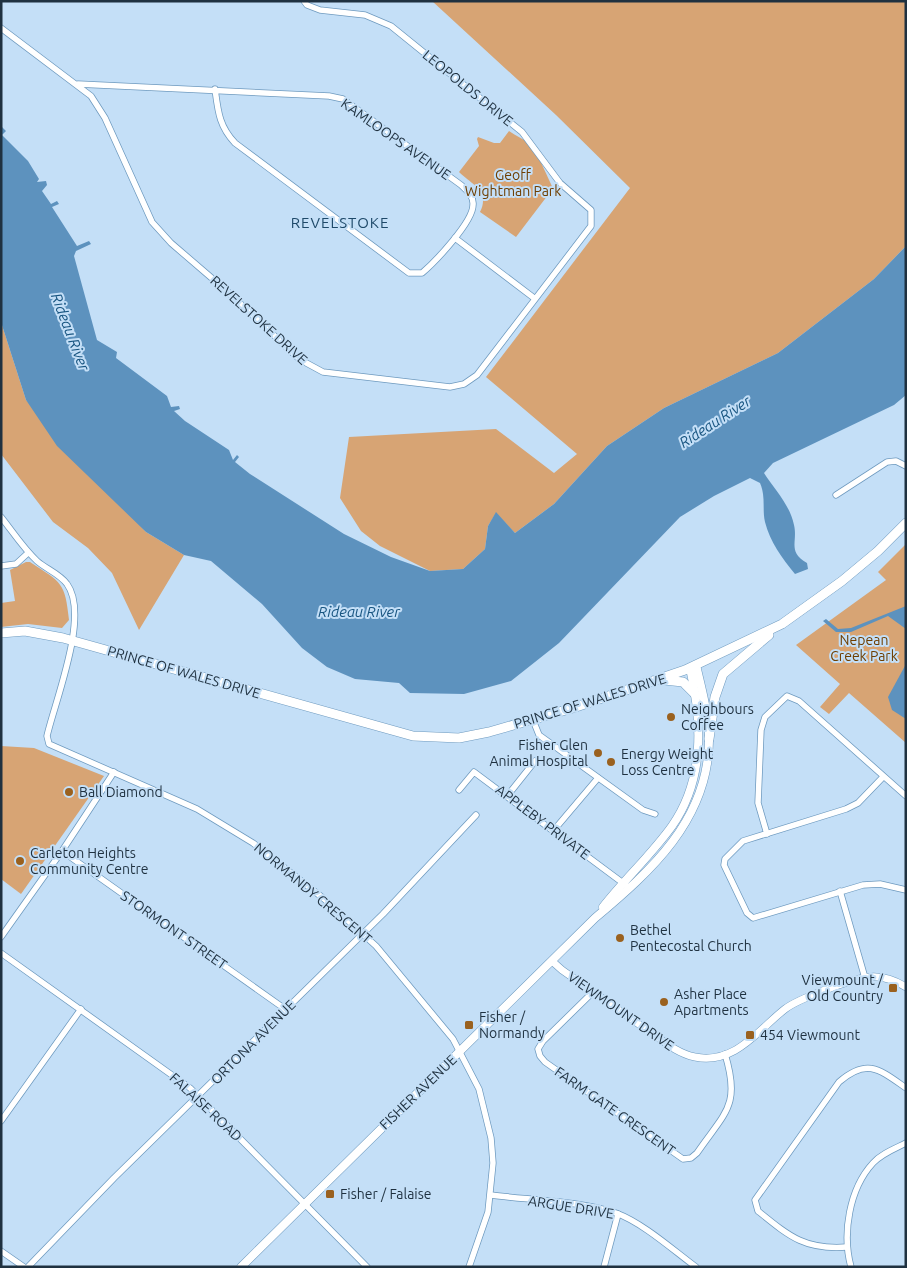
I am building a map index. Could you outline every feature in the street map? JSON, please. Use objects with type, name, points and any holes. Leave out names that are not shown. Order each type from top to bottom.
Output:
[{"type":"main road","name":"PRINCE OF WALES DRIVE","points":[[1,633],[25,631],[40,633],[413,736],[459,738],[533,720],[659,680],[693,667],[782,624],[878,551],[906,523]]},
{"type":"main road","points":[[709,739],[715,697],[723,674],[782,624]]},
{"type":"main road","name":"FISHER AVENUE","points":[[595,918],[622,882],[672,826],[691,786],[699,750],[697,696],[693,667]]},
{"type":"main road","name":"FISHER AVENUE","points":[[241,1267],[553,962],[595,918],[630,889],[671,845],[686,824],[701,790],[706,768],[709,739],[693,667]]},
{"type":"main road","points":[[659,680],[683,682],[697,696]]},
{"type":"main road","points":[[691,786],[701,790]]},
{"type":"street","name":"LEOPOLDS DRIVE","points":[[304,1],[307,6],[320,10],[365,15],[377,19],[391,26],[440,64],[522,132],[560,183],[591,210],[591,227]]},
{"type":"street","name":"REVELSTOKE DRIVE","points":[[1,28],[92,96],[152,222],[171,243],[310,367],[323,372],[450,387],[464,384],[477,375],[534,298],[591,227]]},
{"type":"street","name":"KAMLOOPS AVENUE","points":[[78,84],[322,95],[343,100],[471,194],[474,204],[472,212],[455,238]]},
{"type":"street","points":[[215,89],[219,119],[225,132],[235,143],[409,273],[422,273],[455,238],[534,298]]},
{"type":"street","points":[[836,495],[887,462],[896,461],[906,466]]},
{"type":"street","points":[[1,516],[28,552],[68,584],[74,608],[73,641]]},
{"type":"street","points":[[1,566],[16,564],[28,552]]},
{"type":"street","name":"NORMANDY CRESCENT","points":[[73,641],[48,740],[53,745],[197,809],[253,843],[323,898],[376,946],[453,1039],[479,1089],[491,1138],[491,1195],[480,1240],[469,1267]]},
{"type":"street","points":[[767,834],[758,803],[759,742],[765,717],[783,697],[790,696],[799,701],[906,796]]},
{"type":"street","points":[[533,720],[539,735],[643,810],[655,814]]},
{"type":"street","points":[[508,795],[535,761]]},
{"type":"street","points":[[1,938],[62,852],[114,772]]},
{"type":"street","name":"APPLEBY PRIVATE","points":[[459,790],[474,772],[508,795],[630,889]]},
{"type":"street","points":[[884,777],[858,803],[846,809],[743,842],[725,859],[724,865],[750,916],[759,918],[863,885],[880,884],[906,890]]},
{"type":"street","points":[[554,830],[598,778]]},
{"type":"street","name":"ORTONA AVENUE","points":[[28,1267],[114,1178],[199,1097],[362,933],[476,815]]},
{"type":"street","name":"STORMONT STREET","points":[[62,852],[285,1009]]},
{"type":"street","points":[[840,891],[866,978]]},
{"type":"street","name":"FALAISE ROAD","points":[[1,952],[155,1061],[199,1097],[367,1267]]},
{"type":"street","name":"VIEWMOUNT DRIVE","points":[[553,962],[678,1051],[701,1058],[725,1054],[749,1043],[796,1001],[866,978],[885,978],[906,987]]},
{"type":"street","name":"FARM GATE CRESCENT","points":[[593,992],[543,1041],[538,1049],[540,1056],[545,1062],[683,1159],[691,1158],[697,1153],[730,1105],[733,1088],[725,1054]]},
{"type":"street","points":[[1,1121],[81,1009]]},
{"type":"street","points":[[847,1247],[824,1248],[811,1246],[799,1240],[758,1211],[755,1200],[838,1082],[849,1073],[867,1067],[880,1070],[906,1088]]},
{"type":"street","points":[[851,1267],[847,1247],[849,1222],[858,1184],[874,1162],[888,1151],[906,1143]]},
{"type":"street","name":"ARGUE DRIVE","points":[[491,1195],[599,1209],[618,1214],[634,1222],[696,1267]]},
{"type":"street","points":[[604,1267],[618,1214]]},
{"type":"street","points":[[1,1251],[24,1267]]},
{"type":"green space","points":[[432,1],[906,1],[906,246],[874,279],[778,353],[664,408],[607,446],[554,504],[515,533],[496,513],[488,526],[485,549],[463,569],[430,571],[380,546],[361,531],[340,498],[349,437],[496,429],[554,473],[577,454],[486,377],[630,188],[556,115]]},
{"type":"green space","name":"Geoff Wightman Park","points":[[509,131],[532,148],[540,160],[556,194],[551,191],[516,237],[480,212],[483,205],[481,194],[459,172],[479,146],[478,137],[494,143],[500,143]]},
{"type":"green space","points":[[1,322],[26,400],[146,532],[184,555],[139,630],[112,573],[88,548],[53,522],[1,454]]},
{"type":"green space","name":"Nepean Creek Park","points":[[906,544],[906,743],[849,693],[829,714],[820,707],[840,684],[796,645],[886,580],[878,572]]},
{"type":"green space","points":[[30,562],[49,575],[63,590],[69,620],[62,628],[28,624],[1,627],[1,603],[15,601],[10,570]]},
{"type":"green space","points":[[1,746],[34,748],[104,776],[21,894],[1,879]]},
{"type":"water","name":"Rideau River","points":[[1,126],[6,131],[2,135],[28,161],[39,179],[37,182],[46,181],[47,185],[42,191],[51,204],[57,201],[59,204],[52,207],[77,246],[89,241],[91,244],[76,251],[74,256],[97,340],[117,352],[116,358],[167,396],[171,407],[179,406],[180,409],[174,411],[185,421],[229,450],[233,460],[237,455],[239,457],[235,462],[250,474],[344,534],[391,557],[430,571],[463,569],[485,549],[488,526],[496,512],[515,533],[554,504],[607,446],[664,408],[778,353],[874,279],[906,246],[906,395],[894,405],[773,463],[764,473],[789,511],[795,531],[795,550],[801,559],[807,563],[808,569],[795,574],[777,550],[765,522],[763,493],[760,483],[750,478],[714,496],[680,517],[559,643],[511,681],[464,694],[410,693],[399,683],[355,679],[327,667],[302,648],[262,604],[211,561],[184,555],[146,532],[57,446],[26,400],[1,322]]},
{"type":"water","points":[[906,606],[906,629],[888,616],[851,632],[836,632],[823,621],[826,619],[838,629],[851,628]]},
{"type":"water","points":[[906,664],[906,719],[892,710],[888,697]]},
{"type":"place","name":"Neighbours Coffee","points":[[671,717]]},
{"type":"place","name":"Fisher Glen Animal Hospital","points":[[598,753]]},
{"type":"place","name":"Energy Weight Loss Centre","points":[[611,762]]},
{"type":"place","name":"Ball Diamond","points":[[69,792]]},
{"type":"place","name":"Carleton Heights Community Centre","points":[[20,861]]},
{"type":"place","name":"Bethel Pentecostal Church","points":[[620,938]]},
{"type":"place","name":"Viewmount / Old Country","points":[[893,988]]},
{"type":"place","name":"Asher Place Apartments","points":[[664,1002]]},
{"type":"place","name":"Fisher / Normandy","points":[[469,1025]]},
{"type":"place","name":"454 Viewmount","points":[[750,1035]]},
{"type":"place","name":"Fisher / Falaise","points":[[330,1194]]},
{"type":"district","name":"REVELSTOKE","points":[[340,223]]}]
